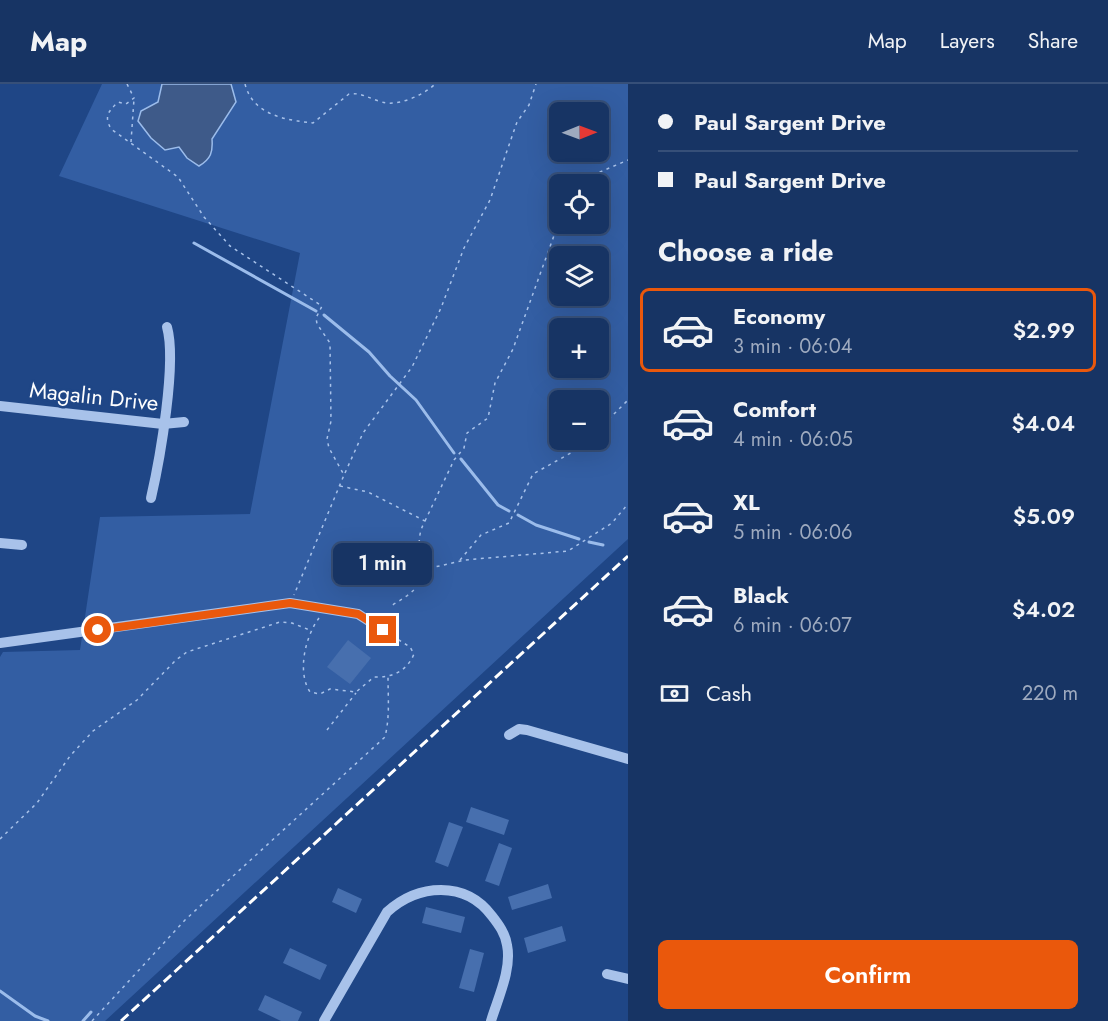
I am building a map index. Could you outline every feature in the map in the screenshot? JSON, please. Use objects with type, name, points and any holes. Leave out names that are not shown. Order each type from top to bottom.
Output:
[{"type":"street","points":[[151,498],[171,354],[167,327]]},
{"type":"street","name":"Magalin Drive","points":[[0,406],[163,424],[184,422]]},
{"type":"street","points":[[0,543],[22,545]]},
{"type":"street","points":[[0,643],[290,603],[358,614],[383,630]]},
{"type":"street","points":[[509,735],[519,729],[527,730],[628,759]]},
{"type":"street","points":[[324,1021],[387,912],[396,903],[418,892],[444,889],[469,896],[480,903],[505,936],[507,964],[491,1021]]},
{"type":"street","points":[[607,974],[628,979]]},
{"type":"path","points":[[127,84],[134,98],[130,144]]},
{"type":"path","points":[[245,84],[248,94],[264,113],[313,123],[349,94],[356,93],[384,103],[396,103],[423,92],[435,84]]},
{"type":"path","points":[[290,603],[363,433],[412,367],[441,308],[464,248],[490,200],[517,122],[529,105],[536,84]]},
{"type":"path","points":[[134,98],[126,104],[118,102],[107,112],[106,119],[111,129],[178,177],[204,217],[230,246],[322,306],[316,318],[317,324],[329,337],[330,343],[331,421],[327,439],[329,448],[344,475]]},
{"type":"path","points":[[595,174],[628,160]]},
{"type":"path","points":[[391,606],[409,595],[420,581],[422,570],[417,543],[425,520],[454,460],[464,448],[467,433],[488,418],[495,383],[513,349],[555,234]]},
{"type":"path","points":[[609,419],[628,400]]},
{"type":"path","points":[[459,560],[481,535],[509,523],[533,474],[576,450]]},
{"type":"path","points":[[339,486],[368,492],[425,520]]},
{"type":"path","points":[[422,570],[459,560],[568,551],[612,523],[628,504]]},
{"type":"path","points":[[327,608],[312,631],[303,668],[304,683],[310,692],[320,694],[330,689],[356,692]]},
{"type":"path","points":[[0,839],[37,803],[70,756],[93,731],[137,700],[187,652],[280,622],[292,623],[312,631]]},
{"type":"path","points":[[327,730],[356,692],[374,677],[388,676],[410,665],[414,654],[410,647],[383,630]]},
{"type":"path","points":[[92,1021],[185,920],[385,737],[390,715],[387,708],[388,676]]},
{"type":"shaded area","points":[[102,84],[628,84],[628,539],[105,1021],[0,1021],[0,657],[3,652],[80,650],[100,517],[250,514],[300,253],[59,176]]},
{"type":"shaded area","points":[[162,84],[231,84],[236,102],[212,139],[209,158],[199,166],[187,158],[179,147],[165,150],[151,138],[138,121],[141,111],[158,102]]},
{"type":"building","points":[[366,542],[382,551],[375,563],[359,553]]},
{"type":"building","points":[[348,640],[371,658],[350,684],[327,667]]},
{"type":"building","points":[[471,807],[509,820],[504,835],[466,822]]},
{"type":"building","points":[[449,822],[463,827],[448,867],[435,862]]},
{"type":"building","points":[[499,843],[512,848],[499,886],[485,881]]},
{"type":"building","points":[[548,884],[552,898],[512,910],[508,897]]},
{"type":"building","points":[[338,888],[362,899],[356,913],[332,902]]},
{"type":"building","points":[[426,907],[465,917],[461,933],[422,923]]},
{"type":"building","points":[[562,926],[566,941],[528,953],[524,938]]},
{"type":"building","points":[[290,948],[327,965],[320,980],[283,963]]},
{"type":"building","points":[[470,949],[484,953],[474,992],[459,988]]},
{"type":"building","points":[[265,995],[302,1012],[298,1021],[281,1021],[258,1010]]},
{"type":"waterway","points":[[194,243],[316,311]]},
{"type":"waterway","points":[[324,315],[369,352],[416,400],[454,453]]},
{"type":"waterway","points":[[461,459],[498,505],[509,511]]},
{"type":"waterway","points":[[518,515],[536,525],[579,539]]},
{"type":"waterway","points":[[589,542],[603,545]]},
{"type":"waterway","points":[[0,991],[35,1016],[48,1021]]},
{"type":"waterway","points":[[83,1021],[91,1012]]},
{"type":"railway","points":[[121,1021],[628,556]]},
{"type":"route","points":[[98,630],[290,603],[358,614],[383,630]]}]
